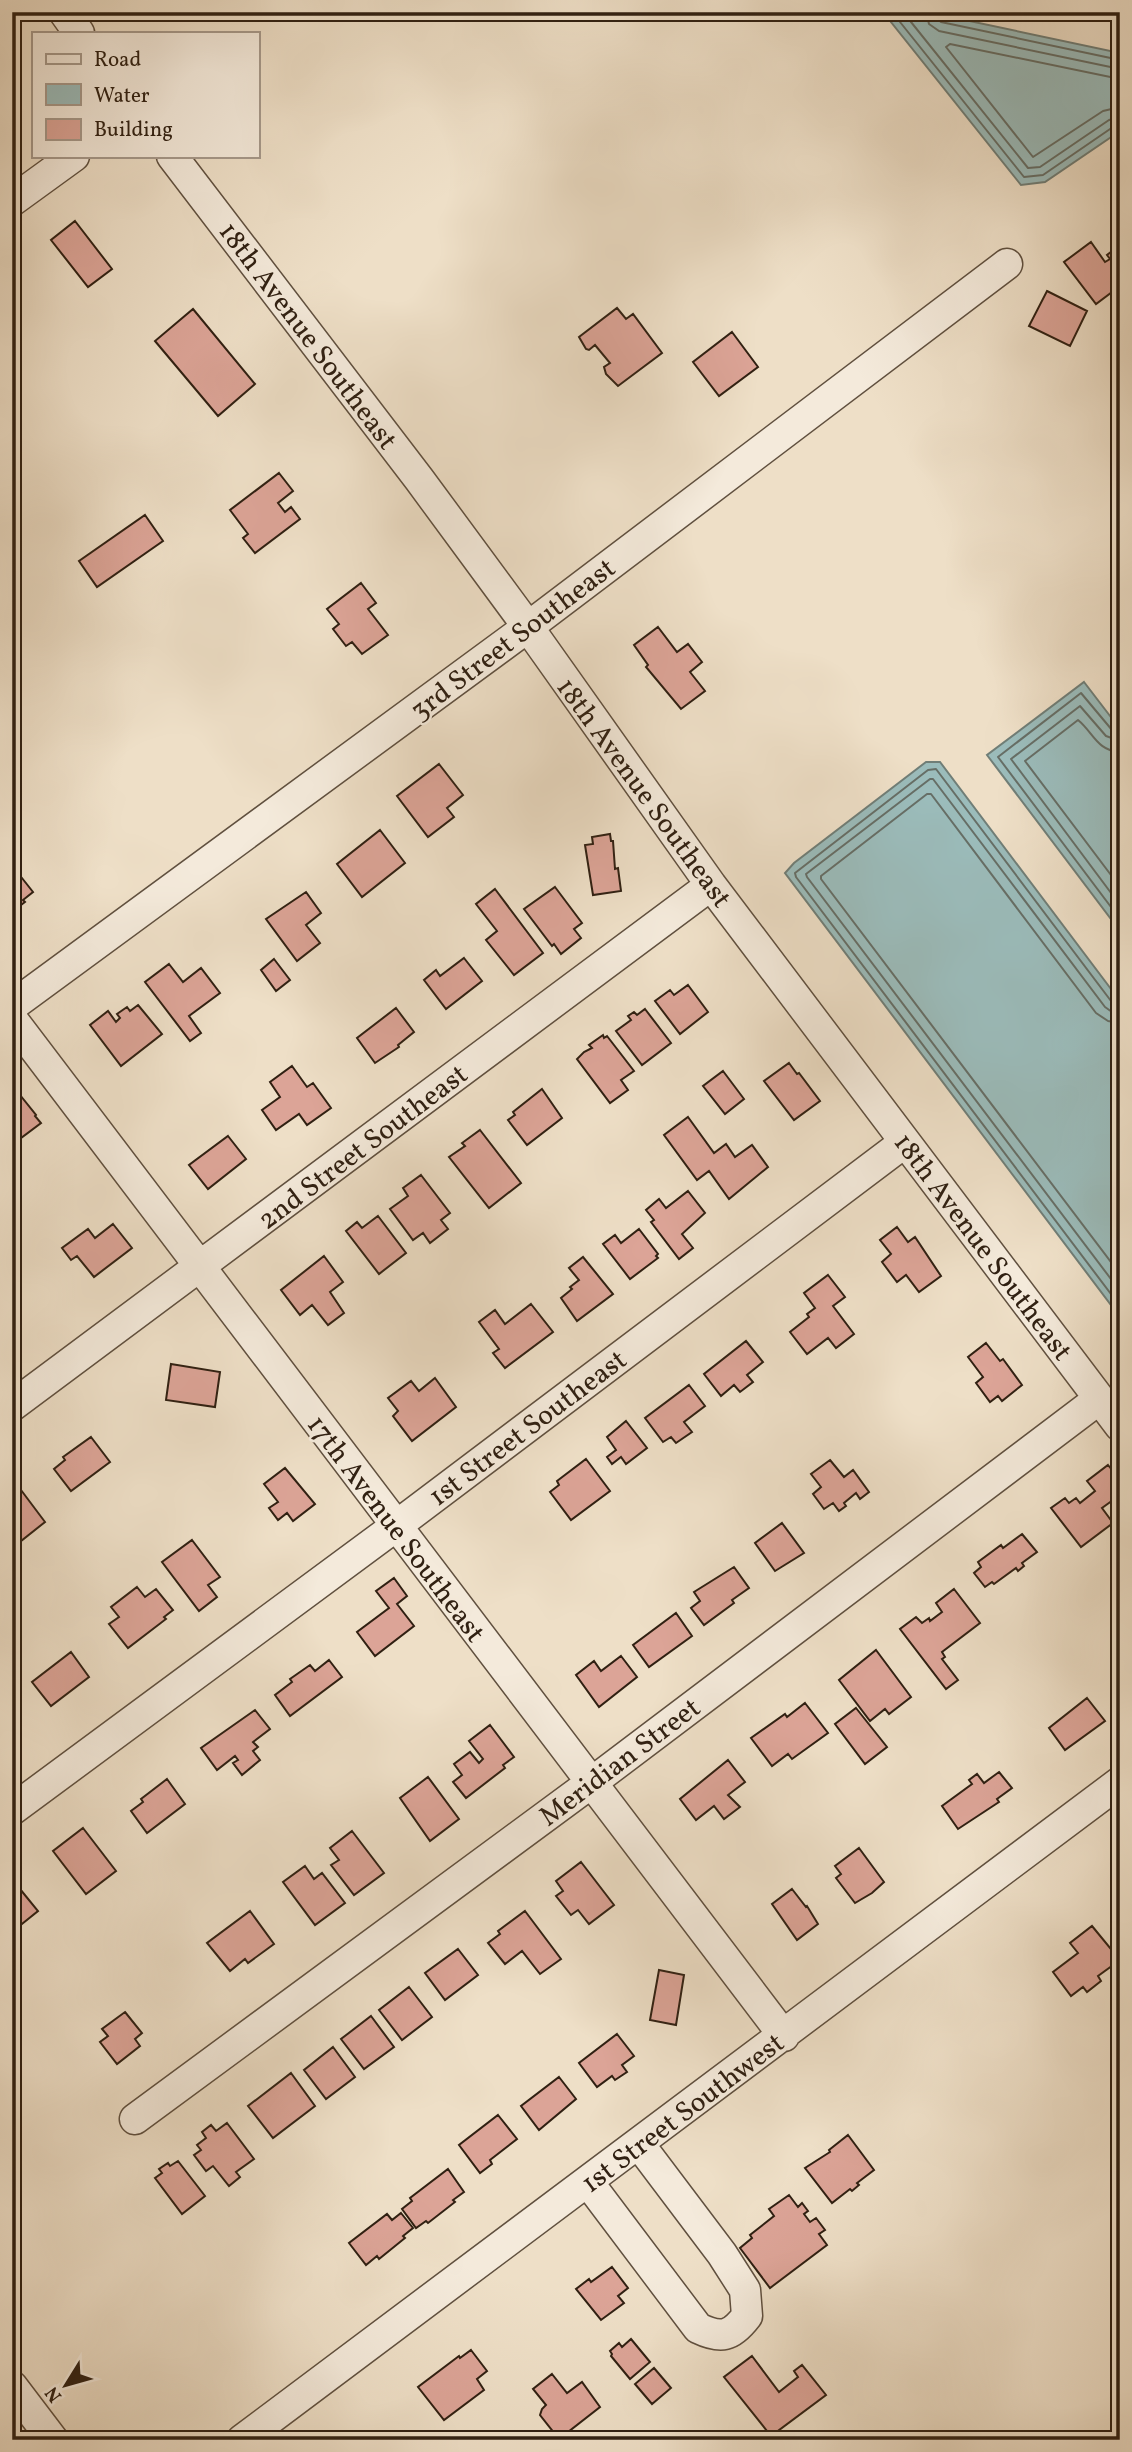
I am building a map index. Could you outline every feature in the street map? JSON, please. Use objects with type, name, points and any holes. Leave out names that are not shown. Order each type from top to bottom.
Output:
[{"type":"street","points":[[64,12],[78,32]]},
{"type":"street","points":[[12,201],[71,158]]},
{"type":"street","name":"18th Avenue Southeast","points":[[174,158],[411,469],[528,627],[711,885],[1120,1426]]},
{"type":"street","name":"3rd Street Southeast","points":[[12,1006],[528,627],[1007,264]]},
{"type":"street","name":"2nd Street Southeast","points":[[12,1406],[711,885]]},
{"type":"street","name":"17th Avenue Southeast","points":[[12,1018],[784,2036]]},
{"type":"street","name":"1st Street Southeast","points":[[12,1810],[396,1526],[905,1142]]},
{"type":"street","name":"Meridian Street","points":[[135,2119],[591,1783],[1099,1399]]},
{"type":"street","name":"1st Street Southwest","points":[[257,2435],[1120,1782]]},
{"type":"street","points":[[588,2182],[698,2328],[714,2336],[739,2326],[747,2316],[745,2290],[722,2254],[639,2144]]},
{"type":"street","points":[[12,2386],[53,2440]]},
{"type":"water","points":[[883,12],[927,12],[1120,53],[1120,131],[1045,182],[1021,185]]},
{"type":"water","points":[[1084,682],[1120,729],[1120,931],[987,755]]},
{"type":"water","points":[[926,762],[940,762],[1120,1001],[1120,1317],[785,873],[794,863]]},
{"type":"building","points":[[75,221],[112,269],[88,287],[51,240]]},
{"type":"building","points":[[1091,242],[1105,262],[1110,259],[1107,255],[1120,245],[1120,286],[1096,304],[1064,262]]},
{"type":"building","points":[[1047,291],[1087,311],[1070,346],[1029,326]]},
{"type":"building","points":[[617,308],[626,319],[633,314],[662,353],[618,386],[606,374],[604,367],[610,363],[595,345],[589,350],[586,349],[579,337]]},
{"type":"building","points":[[193,309],[255,384],[218,416],[155,341]]},
{"type":"building","points":[[732,332],[758,367],[719,396],[693,362]]},
{"type":"building","points":[[279,473],[293,491],[278,503],[285,512],[291,507],[300,519],[255,553],[243,538],[248,534],[230,510]]},
{"type":"building","points":[[145,515],[163,541],[97,587],[79,561]]},
{"type":"building","points":[[361,583],[376,603],[368,609],[388,635],[362,654],[352,642],[346,646],[333,629],[339,624],[327,609]]},
{"type":"building","points":[[658,627],[677,652],[688,644],[702,662],[690,672],[705,691],[681,709],[646,667],[648,665],[634,645]]},
{"type":"building","points":[[439,764],[463,795],[447,808],[454,817],[428,837],[397,796]]},
{"type":"building","points":[[12,790],[19,800],[12,805]]},
{"type":"building","points":[[380,830],[405,863],[362,897],[337,864]]},
{"type":"building","points":[[610,834],[621,891],[593,895],[585,845],[593,844],[592,837]]},
{"type":"building","points":[[18,873],[33,892],[12,912],[12,878]]},
{"type":"building","points":[[555,887],[582,923],[574,929],[581,938],[561,954],[524,909]]},
{"type":"building","points":[[495,889],[543,953],[514,975],[486,940],[497,931],[476,904]]},
{"type":"building","points":[[306,892],[321,913],[306,925],[320,943],[297,961],[266,919]]},
{"type":"building","points":[[464,958],[482,981],[446,1009],[424,980],[436,970],[440,976]]},
{"type":"building","points":[[274,959],[290,980],[276,991],[261,970]]},
{"type":"building","points":[[169,964],[183,982],[201,968],[220,993],[189,1016],[201,1033],[190,1041],[145,982]]},
{"type":"building","points":[[688,985],[708,1012],[680,1034],[655,1001],[670,990],[674,995]]},
{"type":"building","points":[[138,1005],[162,1034],[121,1066],[90,1025],[108,1011],[116,1022],[120,1018],[117,1014],[127,1007],[130,1011]]},
{"type":"building","points":[[396,1008],[414,1032],[398,1045],[399,1047],[375,1063],[357,1038]]},
{"type":"building","points":[[645,1009],[671,1043],[642,1065],[616,1031],[631,1020],[628,1016],[634,1012],[637,1015]]},
{"type":"building","points":[[603,1035],[604,1038],[607,1036],[634,1071],[621,1080],[628,1090],[610,1103],[577,1059],[592,1048],[589,1045]]},
{"type":"building","points":[[789,1063],[820,1101],[794,1120],[764,1081]]},
{"type":"building","points":[[292,1066],[307,1087],[313,1083],[331,1108],[307,1125],[299,1114],[276,1130],[262,1110],[280,1097],[270,1082]]},
{"type":"building","points":[[723,1071],[744,1099],[725,1114],[703,1086]]},
{"type":"building","points":[[12,1085],[41,1123],[21,1138],[16,1131],[12,1133]]},
{"type":"building","points":[[542,1089],[562,1118],[527,1145],[508,1120],[515,1115],[513,1112]]},
{"type":"building","points":[[688,1117],[714,1153],[726,1144],[735,1157],[752,1145],[768,1167],[729,1199],[709,1171],[697,1180],[664,1135]]},
{"type":"building","points":[[480,1130],[521,1183],[489,1208],[449,1157],[465,1146],[462,1143]]},
{"type":"building","points":[[228,1136],[246,1159],[208,1189],[189,1165]]},
{"type":"building","points":[[421,1175],[450,1213],[441,1220],[448,1229],[430,1243],[423,1233],[413,1240],[390,1209],[408,1196],[403,1188]]},
{"type":"building","points":[[688,1191],[705,1213],[682,1234],[693,1248],[679,1259],[651,1222],[654,1220],[646,1210],[659,1199],[666,1208]]},
{"type":"building","points":[[378,1216],[406,1253],[379,1274],[346,1231],[357,1222],[362,1228]]},
{"type":"building","points":[[113,1224],[132,1248],[94,1277],[77,1256],[71,1260],[62,1248],[88,1229],[95,1238]]},
{"type":"building","points":[[897,1227],[908,1242],[915,1237],[941,1276],[919,1292],[906,1275],[897,1282],[882,1262],[891,1254],[880,1240]]},
{"type":"building","points":[[639,1229],[658,1254],[658,1258],[630,1279],[603,1244],[615,1235],[621,1243]]},
{"type":"building","points":[[324,1256],[343,1282],[330,1292],[344,1313],[328,1325],[312,1305],[300,1315],[281,1290]]},
{"type":"building","points":[[583,1257],[613,1294],[577,1321],[561,1298],[579,1280],[569,1268]]},
{"type":"building","points":[[828,1275],[845,1297],[833,1306],[854,1334],[836,1348],[828,1338],[807,1354],[790,1332],[809,1317],[807,1314],[815,1308],[804,1293]]},
{"type":"building","points":[[531,1304],[553,1332],[505,1368],[493,1353],[499,1349],[479,1322],[495,1310],[505,1324]]},
{"type":"building","points":[[746,1341],[763,1362],[747,1375],[753,1382],[740,1392],[734,1385],[721,1396],[704,1374]]},
{"type":"building","points":[[986,1343],[1000,1361],[1003,1359],[1022,1385],[1002,1401],[998,1396],[990,1402],[976,1383],[983,1377],[968,1357]]},
{"type":"building","points":[[171,1364],[220,1372],[215,1407],[166,1400]]},
{"type":"building","points":[[435,1378],[456,1407],[412,1441],[393,1416],[398,1411],[388,1398],[411,1381],[419,1391]]},
{"type":"building","points":[[689,1385],[705,1406],[684,1422],[692,1432],[676,1443],[671,1437],[663,1442],[645,1418]]},
{"type":"building","points":[[626,1421],[647,1448],[626,1464],[621,1457],[612,1464],[607,1457],[616,1450],[607,1437]]},
{"type":"building","points":[[91,1437],[110,1462],[71,1491],[54,1469],[65,1460],[63,1457]]},
{"type":"building","points":[[586,1459],[610,1491],[571,1520],[550,1492],[559,1485],[557,1481]]},
{"type":"building","points":[[830,1460],[844,1477],[853,1470],[869,1492],[860,1499],[856,1493],[839,1511],[833,1503],[824,1509],[813,1494],[821,1487],[811,1474]]},
{"type":"building","points":[[1108,1465],[1120,1480],[1114,1485],[1120,1495],[1102,1508],[1113,1523],[1081,1547],[1051,1508],[1065,1498],[1069,1503],[1076,1498],[1080,1503],[1095,1491],[1087,1481]]},
{"type":"building","points":[[285,1468],[315,1504],[293,1521],[287,1513],[278,1520],[269,1508],[278,1502],[264,1484]]},
{"type":"building","points":[[18,1486],[45,1522],[21,1541],[15,1534],[12,1536],[12,1491]]},
{"type":"building","points":[[782,1523],[804,1553],[775,1571],[755,1543]]},
{"type":"building","points":[[1022,1534],[1037,1552],[1022,1563],[1024,1566],[1018,1571],[1016,1568],[994,1584],[992,1582],[985,1587],[974,1573],[981,1567],[978,1562]]},
{"type":"building","points":[[192,1540],[220,1577],[208,1585],[217,1597],[199,1611],[162,1562]]},
{"type":"building","points":[[734,1567],[749,1588],[704,1625],[691,1608],[700,1601],[694,1592]]},
{"type":"building","points":[[394,1578],[407,1596],[397,1604],[414,1626],[375,1656],[357,1632],[389,1608],[376,1591]]},
{"type":"building","points":[[137,1587],[145,1597],[156,1589],[173,1610],[164,1617],[166,1619],[128,1648],[109,1624],[119,1617],[111,1607]]},
{"type":"building","points":[[954,1589],[980,1623],[942,1652],[945,1657],[942,1659],[958,1680],[946,1689],[900,1629],[916,1617],[922,1623],[929,1618],[930,1621],[942,1612],[936,1603]]},
{"type":"building","points":[[676,1613],[692,1636],[649,1667],[633,1645]]},
{"type":"building","points":[[876,1650],[911,1697],[889,1714],[885,1709],[870,1721],[839,1680]]},
{"type":"building","points":[[71,1652],[89,1677],[51,1706],[32,1682]]},
{"type":"building","points":[[621,1656],[637,1677],[599,1707],[576,1675],[594,1661],[601,1671]]},
{"type":"building","points":[[329,1660],[342,1677],[290,1716],[275,1695],[292,1682],[290,1679],[310,1665],[315,1671]]},
{"type":"building","points":[[1087,1698],[1105,1721],[1065,1750],[1049,1728]]},
{"type":"building","points":[[805,1703],[828,1733],[792,1759],[788,1754],[772,1766],[751,1738]]},
{"type":"building","points":[[856,1708],[887,1747],[865,1764],[835,1724]]},
{"type":"building","points":[[255,1710],[270,1729],[253,1742],[258,1747],[253,1751],[260,1760],[242,1775],[233,1763],[238,1760],[235,1756],[217,1770],[201,1748]]},
{"type":"building","points":[[490,1725],[514,1757],[503,1765],[505,1768],[466,1798],[453,1782],[462,1775],[454,1764],[470,1752],[479,1763],[483,1759],[469,1741]]},
{"type":"building","points":[[728,1760],[745,1782],[728,1795],[740,1807],[724,1819],[714,1806],[696,1820],[680,1799]]},
{"type":"building","points":[[999,1772],[1012,1788],[997,1799],[999,1802],[958,1829],[942,1806],[972,1784],[969,1780],[977,1774],[984,1783]]},
{"type":"building","points":[[428,1777],[459,1819],[430,1841],[400,1798]]},
{"type":"building","points":[[167,1779],[185,1804],[147,1833],[131,1811],[143,1802],[141,1799]]},
{"type":"building","points":[[83,1828],[116,1871],[86,1894],[53,1851]]},
{"type":"building","points":[[352,1831],[384,1873],[354,1895],[331,1865],[339,1860],[330,1848]]},
{"type":"building","points":[[859,1848],[884,1882],[855,1903],[836,1878],[841,1874],[835,1866]]},
{"type":"building","points":[[581,1862],[614,1905],[589,1924],[578,1910],[571,1915],[556,1896],[563,1891],[556,1881]]},
{"type":"building","points":[[305,1866],[314,1879],[322,1873],[345,1903],[315,1925],[283,1882]]},
{"type":"building","points":[[20,1889],[38,1911],[12,1932],[12,1895]]},
{"type":"building","points":[[792,1889],[818,1924],[797,1940],[772,1904]]},
{"type":"building","points":[[250,1911],[274,1944],[248,1963],[245,1959],[230,1971],[207,1943]]},
{"type":"building","points":[[525,1911],[561,1959],[540,1974],[522,1951],[505,1964],[488,1943],[500,1934],[498,1931]]},
{"type":"building","points":[[1092,1926],[1120,1960],[1098,1976],[1101,1981],[1087,1992],[1083,1987],[1071,1996],[1053,1972],[1078,1953],[1070,1943]]},
{"type":"building","points":[[458,1949],[478,1975],[445,2000],[425,1973]]},
{"type":"building","points":[[659,1970],[684,1975],[676,2025],[650,2020]]},
{"type":"building","points":[[409,1987],[432,2017],[402,2040],[379,2010]]},
{"type":"building","points":[[125,2012],[142,2033],[135,2039],[140,2046],[117,2064],[100,2042],[108,2036],[102,2029]]},
{"type":"building","points":[[371,2016],[394,2047],[364,2069],[341,2039]]},
{"type":"building","points":[[617,2034],[634,2056],[622,2065],[627,2072],[615,2080],[612,2076],[597,2087],[579,2063]]},
{"type":"building","points":[[333,2047],[355,2077],[326,2099],[304,2070]]},
{"type":"building","points":[[291,2073],[315,2106],[273,2138],[248,2106]]},
{"type":"building","points":[[559,2077],[576,2099],[539,2130],[521,2106]]},
{"type":"building","points":[[498,2115],[517,2139],[490,2160],[492,2164],[480,2173],[459,2145]]},
{"type":"building","points":[[227,2123],[254,2159],[236,2172],[240,2177],[229,2186],[213,2166],[206,2171],[194,2155],[201,2150],[197,2145],[206,2138],[202,2132],[211,2125],[216,2131]]},
{"type":"building","points":[[848,2135],[874,2170],[857,2183],[859,2185],[852,2191],[850,2189],[832,2203],[805,2168],[830,2152],[829,2150]]},
{"type":"building","points":[[178,2161],[205,2196],[182,2214],[155,2178],[162,2173],[159,2169]]},
{"type":"building","points":[[448,2169],[464,2192],[428,2223],[426,2221],[416,2228],[402,2209],[412,2201],[410,2198]]},
{"type":"building","points":[[789,2195],[798,2207],[802,2203],[808,2211],[804,2214],[810,2222],[816,2218],[825,2230],[819,2234],[827,2245],[770,2288],[740,2248],[752,2238],[750,2235],[774,2216],[769,2209]]},
{"type":"building","points":[[401,2213],[413,2228],[379,2259],[377,2256],[366,2265],[349,2243],[387,2214],[392,2220]]},
{"type":"building","points":[[612,2267],[628,2288],[618,2296],[624,2303],[601,2320],[576,2289]]},
{"type":"building","points":[[631,2339],[650,2362],[630,2379],[610,2351],[619,2343],[622,2347]]},
{"type":"building","points":[[471,2350],[487,2371],[477,2379],[484,2390],[444,2420],[418,2387]]},
{"type":"building","points":[[752,2356],[779,2392],[798,2377],[794,2371],[802,2365],[826,2395],[771,2436],[724,2377]]},
{"type":"building","points":[[654,2368],[671,2388],[652,2404],[635,2384]]},
{"type":"building","points":[[552,2374],[567,2393],[582,2382],[600,2407],[559,2439],[540,2415],[546,2405],[533,2389]]}]
